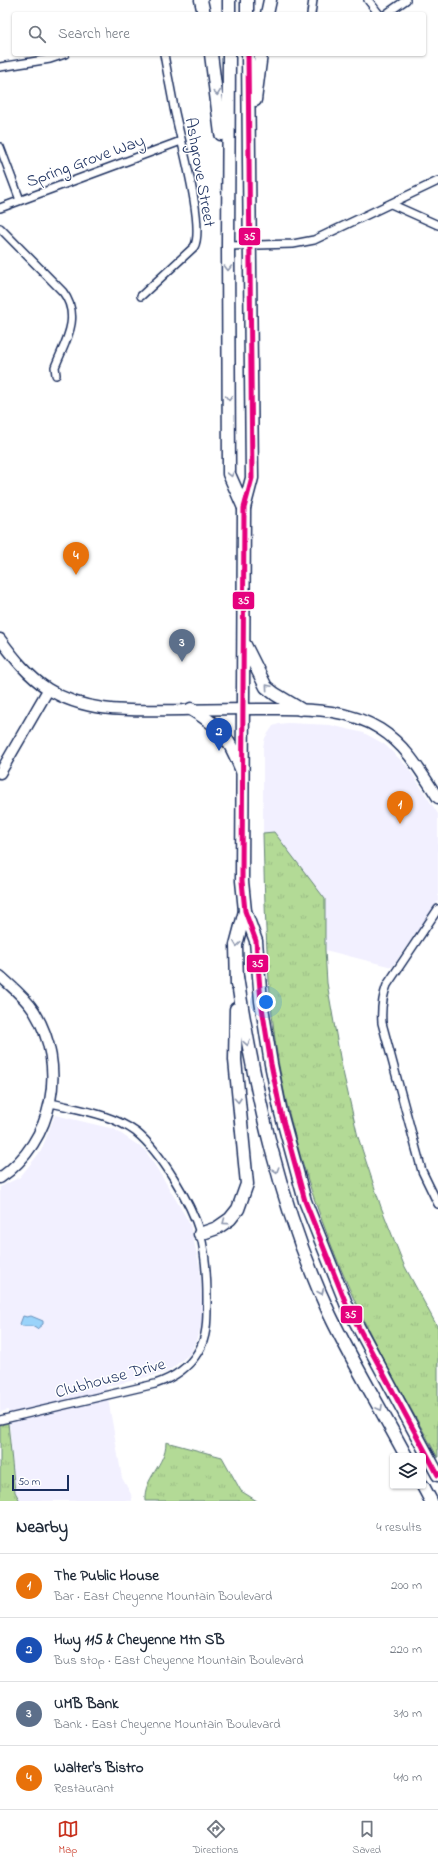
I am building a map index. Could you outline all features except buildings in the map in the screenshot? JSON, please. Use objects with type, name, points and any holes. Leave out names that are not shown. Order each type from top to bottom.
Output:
[{"type":"highway","points":[[201,0],[204,12]]},
{"type":"highway","points":[[228,0],[228,12]]},
{"type":"highway","points":[[247,0],[247,12]]},
{"type":"highway","points":[[267,12],[270,0]]},
{"type":"highway","points":[[211,56],[220,117],[228,229]]},
{"type":"highway","points":[[228,56],[229,474],[244,508]]},
{"type":"highway","points":[[248,56],[252,478],[244,508],[242,881],[245,911],[256,941],[262,1001],[274,1078],[293,1159],[306,1201],[347,1306],[438,1475]]},
{"type":"highway","points":[[249,171],[260,56]]},
{"type":"highway","points":[[244,643],[266,687],[300,709]]},
{"type":"highway","points":[[191,710],[209,720],[225,735],[243,774]]},
{"type":"highway","points":[[200,1234],[217,1228],[230,1219],[238,1209],[247,1184],[235,1060],[237,977],[236,945],[245,911]]},
{"type":"highway","points":[[237,977],[248,1047],[261,1110],[288,1207],[330,1314],[404,1453]]},
{"type":"highway","points":[[425,1489],[431,1501]]},
{"type":"street","points":[[311,12],[313,0]]},
{"type":"street","points":[[368,0],[377,12]]},
{"type":"street","points":[[389,12],[406,0]]},
{"type":"street","points":[[0,67],[50,59],[59,56]]},
{"type":"street","name":"Ashgrove Street","points":[[141,296],[194,247],[197,240],[197,224],[191,184],[164,56]]},
{"type":"street","name":"Spring Grove Way","points":[[0,208],[182,141]]},
{"type":"street","points":[[0,147],[20,200]]},
{"type":"street","points":[[228,246],[294,244],[314,240],[438,181]]},
{"type":"street","points":[[391,204],[438,225]]},
{"type":"street","points":[[0,228],[63,292],[69,301],[72,312],[72,323],[55,367],[56,375]]},
{"type":"street","points":[[0,639],[28,674],[48,690],[68,699],[101,708],[122,710],[300,709],[338,713],[368,722],[391,736],[408,754],[417,765],[438,798]]},
{"type":"street","points":[[0,773],[48,690]]},
{"type":"street","points":[[438,909],[387,985],[383,995],[381,1013],[382,1022],[422,1171],[438,1204]]},
{"type":"street","points":[[0,976],[19,993],[33,1009],[48,1040],[52,1058],[53,1074],[51,1103],[36,1138],[22,1159],[0,1178]]},
{"type":"street","name":"Clubhouse Drive","points":[[0,1420],[155,1384],[170,1379],[181,1372],[199,1351],[207,1323],[207,1267],[200,1234],[194,1218],[174,1180],[152,1147],[121,1122],[102,1115],[51,1103]]},
{"type":"shaded area","points":[[288,723],[330,725],[364,733],[384,744],[408,767],[438,814],[438,901],[392,967],[325,950],[325,899],[263,833],[263,747],[265,738],[273,726]]},
{"type":"shaded area","points":[[55,1115],[114,1129],[145,1150],[190,1224],[200,1268],[203,1322],[191,1353],[167,1372],[106,1387],[122,1478],[131,1494],[132,1501],[20,1501],[15,1492],[8,1410],[0,1412],[0,1187],[20,1177],[41,1151]]},
{"type":"green space","points":[[274,832],[325,899],[325,950],[327,983],[341,1063],[358,1137],[381,1207],[404,1265],[438,1328],[438,1458],[383,1358],[353,1297],[328,1237],[306,1175],[297,1143],[276,1047],[268,967],[263,833]]},
{"type":"green space","points":[[8,1423],[15,1492],[20,1501],[0,1501],[0,1425]]},
{"type":"green space","points":[[166,1442],[222,1457],[241,1491],[257,1501],[145,1501],[147,1485],[159,1465],[165,1450]]},
{"type":"water","points":[[23,1316],[31,1316],[43,1321],[43,1324],[37,1329],[32,1326],[22,1326],[20,1324]]},
{"type":"transit line","name":"35","points":[[248,56],[252,478],[244,508],[242,881],[245,911],[256,941],[261,1001],[271,1064],[281,1113],[305,1201],[347,1306],[438,1475]]},
{"type":"place","name":"Walter's Bistro","points":[[76,575]]},
{"type":"place","name":"UMB Bank","points":[[182,662]]},
{"type":"place","name":"Hwy 115 & Cheyenne Mtn SB","points":[[219,751]]},
{"type":"place","name":"The Public House","points":[[400,824]]}]
